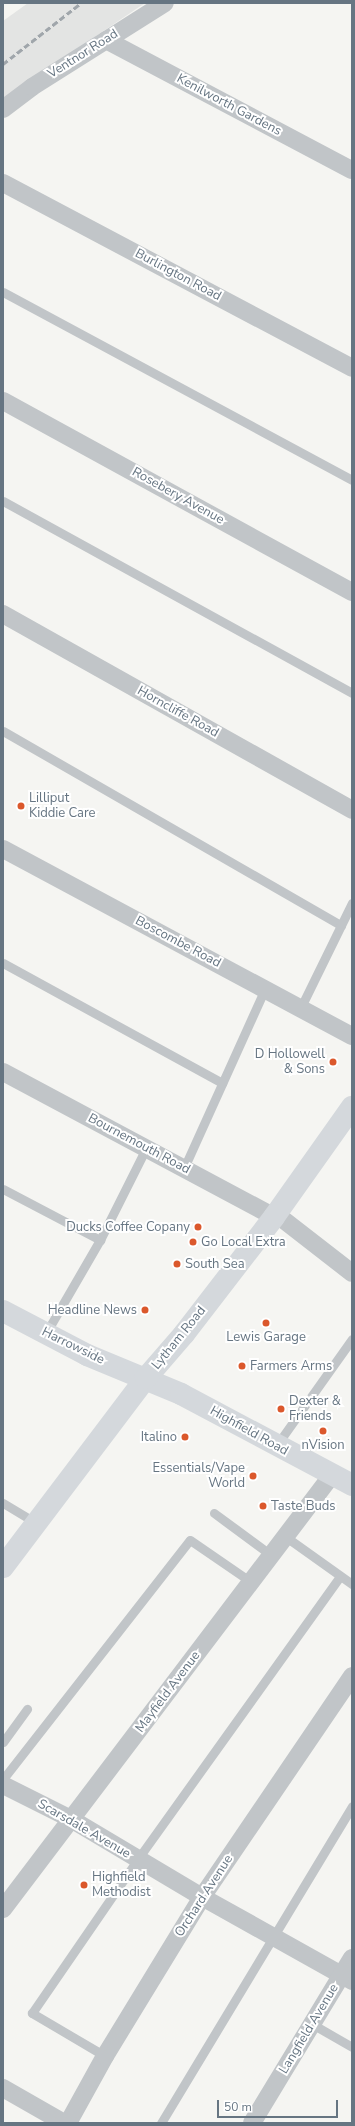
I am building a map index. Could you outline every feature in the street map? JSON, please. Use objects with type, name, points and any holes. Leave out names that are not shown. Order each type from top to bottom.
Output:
[{"type":"main road","name":"Lytham Road","points":[[3,1567],[35,1522],[146,1378],[184,1334],[274,1216],[352,1107]]},
{"type":"main road","name":"Harrowside","points":[[3,1311],[87,1355],[146,1378]]},
{"type":"main road","name":"Highfield Road","points":[[146,1378],[190,1398],[276,1446],[352,1485]]},
{"type":"street","name":"Ventnor Road","points":[[3,109],[32,87],[165,3]]},
{"type":"street","name":"Kenilworth Gardens","points":[[106,40],[352,170]]},
{"type":"street","name":"Burlington Road","points":[[3,183],[352,368]]},
{"type":"street","name":"Rosebery Avenue","points":[[3,401],[352,592]]},
{"type":"street","name":"Horncliffe Road","points":[[3,614],[352,810]]},
{"type":"street","name":"Boscombe Road","points":[[3,849],[352,1036]]},
{"type":"street","name":"Bournemouth Road","points":[[3,1072],[274,1216],[352,1273]]},
{"type":"street","name":"Mayfield Avenue","points":[[3,1909],[332,1475]]},
{"type":"street","name":"Orchard Avenue","points":[[68,2123],[105,2056],[202,1897],[352,1676]]},
{"type":"street","name":"Scarsdale Avenue","points":[[3,1785],[71,1819],[137,1860],[273,1938],[347,1978]]},
{"type":"street","name":"Langfield Avenue","points":[[252,2123],[312,2024],[347,1978],[352,1958]]},
{"type":"street","points":[[3,2088],[64,2123]]},
{"type":"lane","points":[[3,292],[352,480]]},
{"type":"lane","points":[[3,501],[352,693]]},
{"type":"lane","points":[[3,731],[340,925]]},
{"type":"lane","points":[[300,1009],[352,903]]},
{"type":"lane","points":[[3,963],[222,1083]]},
{"type":"lane","points":[[184,1168],[265,989]]},
{"type":"lane","points":[[46,1333],[100,1240],[146,1148]]},
{"type":"lane","points":[[3,1189],[100,1240]]},
{"type":"lane","points":[[276,1446],[352,1340]]},
{"type":"lane","points":[[3,1504],[35,1522]]},
{"type":"lane","points":[[214,1513],[271,1555]]},
{"type":"lane","points":[[286,1537],[352,1584]]},
{"type":"lane","points":[[3,1778],[190,1540],[251,1582]]},
{"type":"lane","points":[[105,2056],[32,2013],[137,1860],[340,1576]]},
{"type":"lane","points":[[3,1742],[27,1709]]},
{"type":"lane","points":[[161,2123],[352,1806]]},
{"type":"lane","points":[[312,2024],[352,2047]]},
{"type":"shaded area","points":[[28,3],[145,3],[3,99],[3,21]]},
{"type":"railway","points":[[3,64],[81,3]]},
{"type":"place","name":"Lilliput Kiddie Care","points":[[21,806]]},
{"type":"place","name":"D Hollowell & Sons","points":[[333,1062]]},
{"type":"place","name":"Ducks Coffee Copany","points":[[198,1227]]},
{"type":"place","name":"Go Local Extra","points":[[193,1242]]},
{"type":"place","name":"South Sea","points":[[177,1264]]},
{"type":"place","name":"Headline News","points":[[145,1310]]},
{"type":"place","name":"Lewis Garage","points":[[266,1323]]},
{"type":"place","name":"Farmers Arms","points":[[242,1366]]},
{"type":"place","name":"Dexter & Friends","points":[[281,1409]]},
{"type":"place","name":"nVision","points":[[323,1431]]},
{"type":"place","name":"Italino","points":[[185,1437]]},
{"type":"place","name":"Essentials/Vape World","points":[[253,1476]]},
{"type":"place","name":"Taste Buds","points":[[263,1506]]},
{"type":"place","name":"Highfield Methodist","points":[[84,1885]]}]
